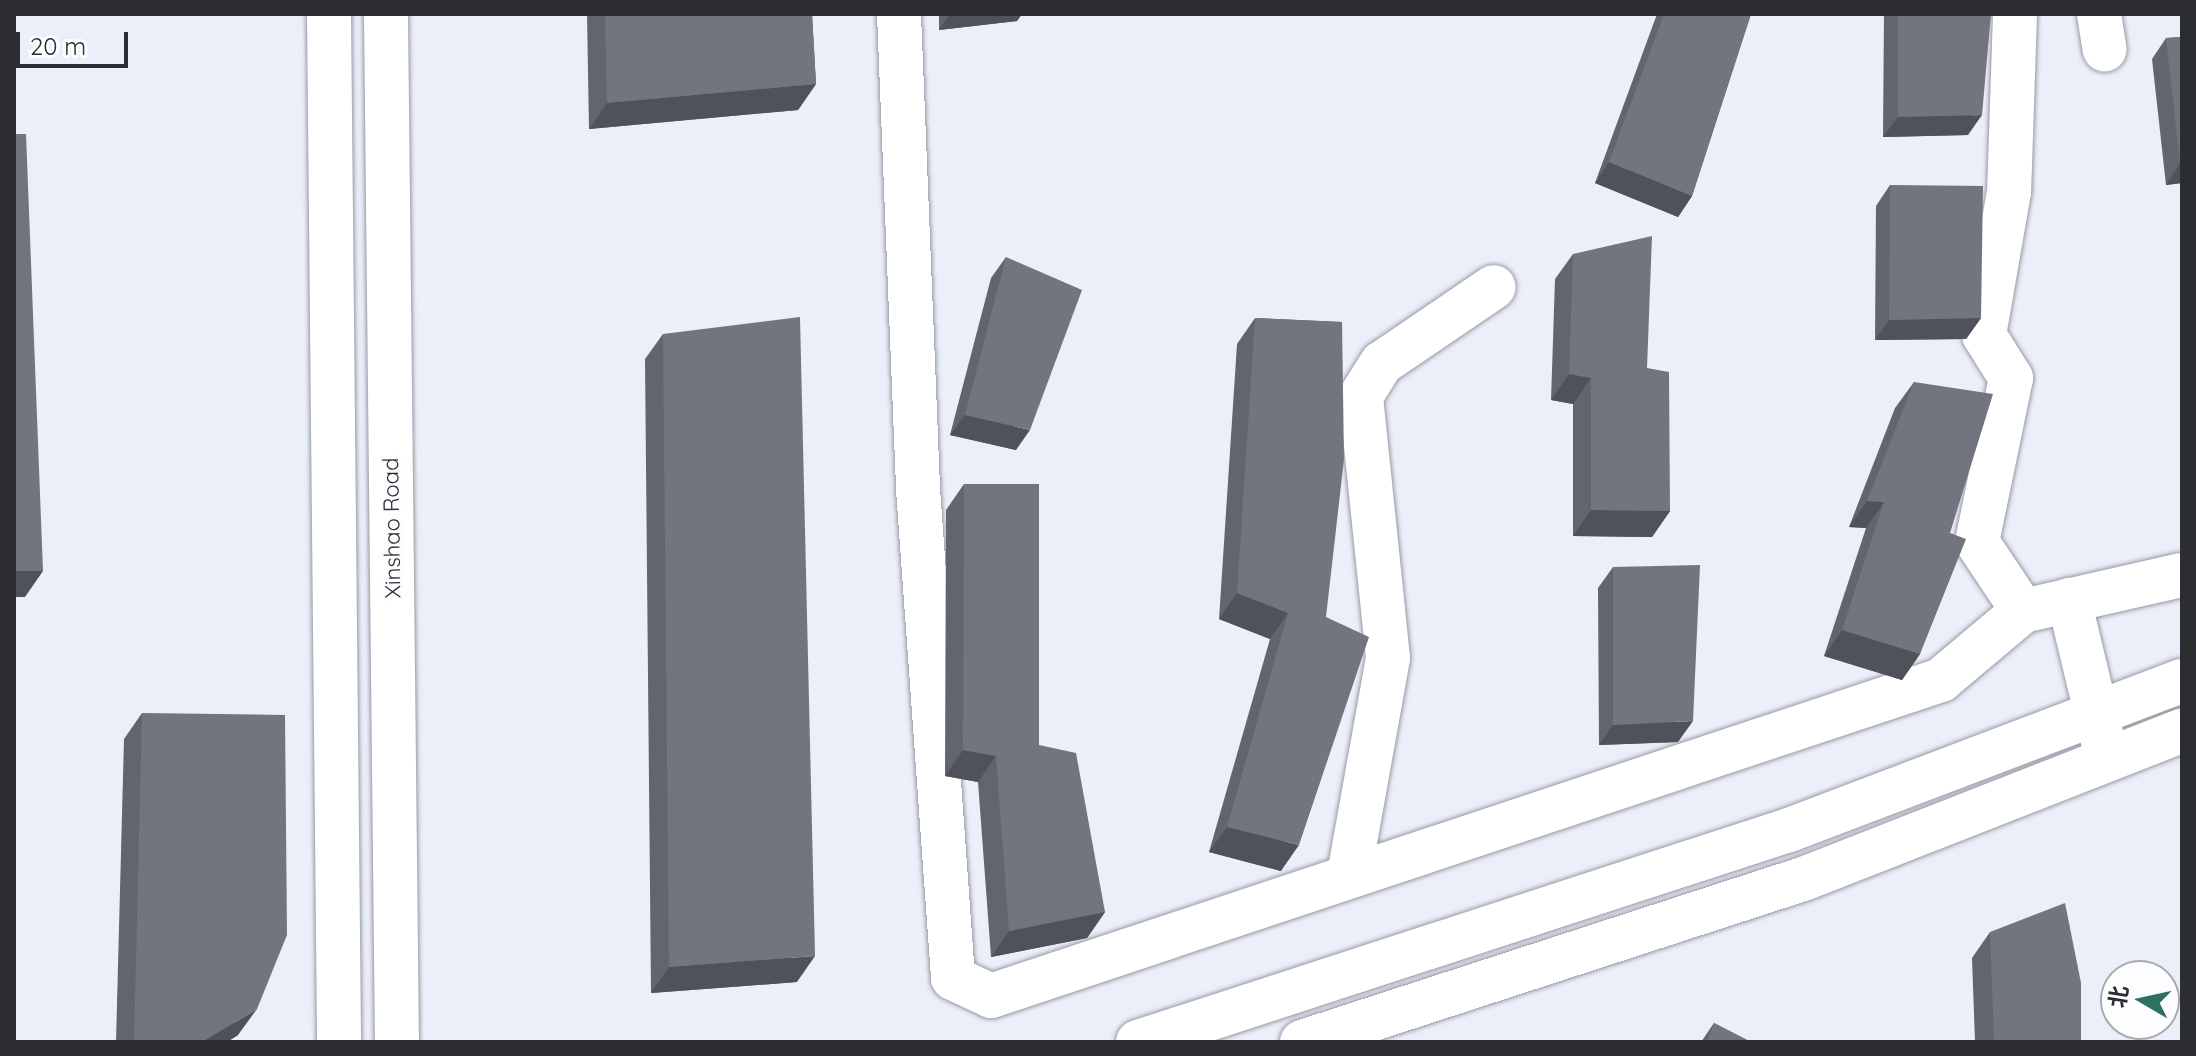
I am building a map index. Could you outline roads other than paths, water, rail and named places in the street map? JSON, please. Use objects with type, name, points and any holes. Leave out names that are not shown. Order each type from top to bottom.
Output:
[{"type":"street","points":[[329,14],[339,1042]]},
{"type":"street","name":"Xinshao Road","points":[[386,14],[397,1042]]},
{"type":"street","points":[[899,14],[918,489],[953,978],[991,996],[1941,680],[2023,611],[2182,575]]},
{"type":"street","points":[[2015,14],[2009,192],[1984,335],[2011,378],[1977,542],[2023,611]]},
{"type":"street","points":[[1349,875],[1388,658],[1361,396],[1382,363],[1494,287]]},
{"type":"street","points":[[2069,600],[2108,759]]},
{"type":"street","points":[[1138,1042],[1789,830],[2182,681]]},
{"type":"street","points":[[1302,1042],[1806,878],[2182,731]]}]
